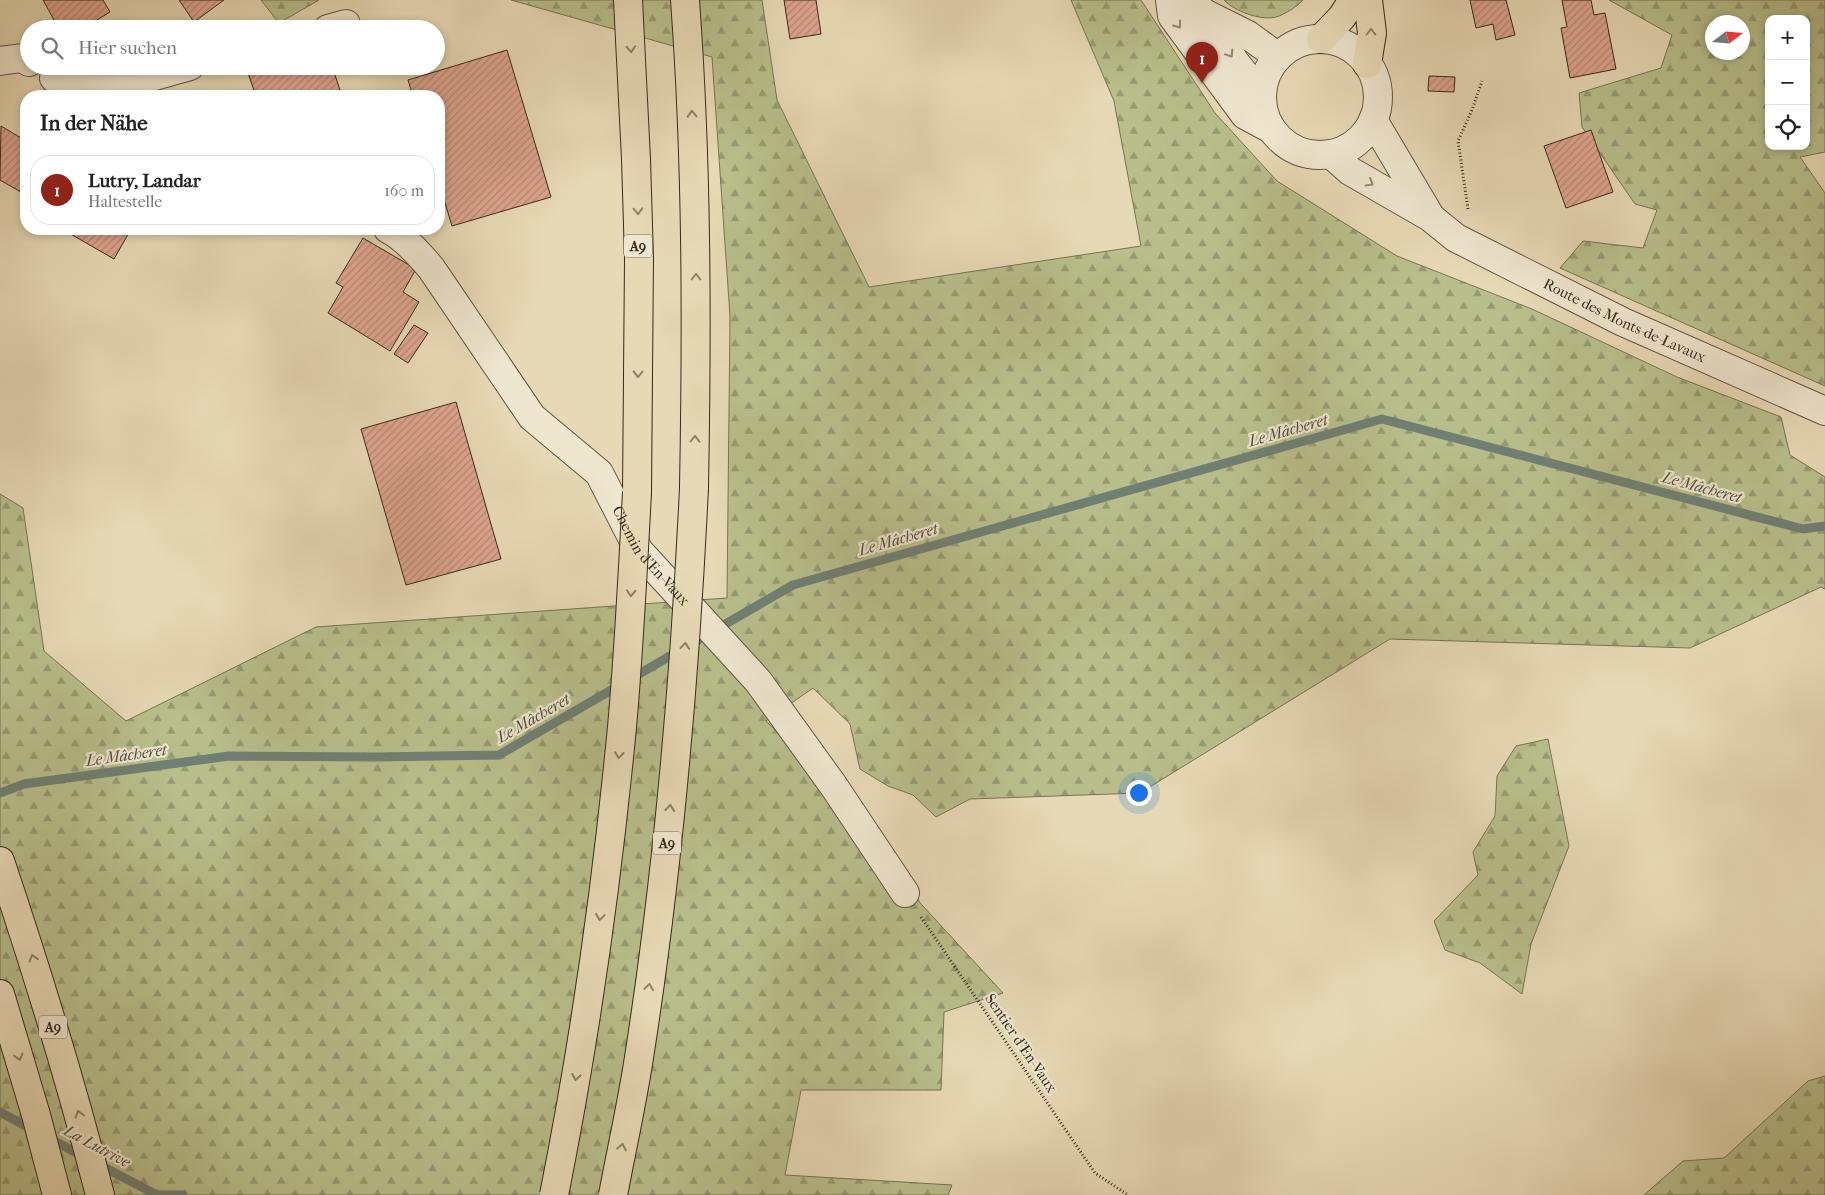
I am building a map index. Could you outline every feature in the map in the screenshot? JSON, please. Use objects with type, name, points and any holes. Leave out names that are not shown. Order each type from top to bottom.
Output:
[{"type":"main road","name":"A9","points":[[554,1195],[587,1014],[606,874],[622,726],[631,608],[636,492],[639,258],[628,0]]},
{"type":"main road","name":"A9","points":[[613,1195],[640,1052],[661,901],[687,619],[694,488],[697,336],[696,226],[690,65],[685,0]]},
{"type":"main road","points":[[1320,39],[1342,17],[1353,0]]},
{"type":"main road","points":[[1367,64],[1372,33],[1368,0]]},
{"type":"main road","name":"A9","points":[[0,861],[32,957],[80,1115],[100,1195]]},
{"type":"main road","points":[[0,994],[58,1195]]},
{"type":"street","points":[[1170,0],[1172,16],[1245,115],[1271,129]]},
{"type":"street","points":[[1197,7],[1248,35],[1278,57]]},
{"type":"street","points":[[1197,7],[1235,62],[1262,96]]},
{"type":"street","points":[[1320,39],[1338,42],[1354,51],[1367,64],[1374,77],[1377,91],[1377,106],[1373,120],[1363,136],[1348,148],[1331,154],[1314,155],[1297,150],[1282,141],[1271,129],[1264,113],[1262,96],[1264,82],[1270,68],[1278,57],[1290,47],[1305,41],[1320,39]]},
{"type":"street","points":[[0,61],[20,58]]},
{"type":"street","points":[[49,75],[71,90]]},
{"type":"street","points":[[60,75],[101,83],[140,80],[158,75]]},
{"type":"street","points":[[1373,120],[1430,217]]},
{"type":"street","points":[[1331,154],[1350,172],[1430,217]]},
{"type":"street","name":"Route des Monts-de-Lavaux","points":[[1430,217],[1456,238],[1623,322],[1825,411]]},
{"type":"street","name":"Chemin d'En-Vaux","points":[[397,235],[420,254],[431,268],[532,417],[599,473],[639,551],[758,681],[833,786],[905,893]]},
{"type":"path","points":[[1468,210],[1458,141],[1482,81]]},
{"type":"path","name":"Sentier d'En-Vaux","points":[[905,893],[1096,1173],[1128,1195]]},
{"type":"green space","points":[[261,0],[319,0],[284,20],[277,20]]},
{"type":"green space","points":[[511,0],[762,0],[777,100],[869,287],[1141,246],[1114,101],[1071,0],[1141,0],[1215,113],[1277,181],[1397,256],[1532,309],[1677,377],[1781,417],[1790,455],[1825,477],[1825,589],[1821,587],[1690,648],[1390,639],[1140,793],[970,799],[936,817],[913,795],[888,786],[860,769],[850,724],[813,688],[766,721],[850,802],[921,904],[1003,993],[944,1012],[941,1090],[801,1090],[785,1175],[952,1185],[948,1195],[0,1195],[0,494],[23,508],[44,651],[126,721],[316,627],[727,598],[730,316],[712,57]]},
{"type":"green space","points":[[1224,0],[1303,0],[1279,16],[1263,18],[1234,8]]},
{"type":"green space","points":[[1609,0],[1825,0],[1825,152],[1800,157],[1825,193],[1825,386],[1560,268],[1583,241],[1643,248],[1657,210],[1635,204],[1582,127],[1579,93],[1661,68],[1672,35]]},
{"type":"green space","points":[[1548,739],[1569,846],[1531,944],[1522,994],[1480,963],[1445,950],[1434,921],[1478,875],[1473,852],[1495,816],[1497,776],[1516,746]]},
{"type":"green space","points":[[1825,1076],[1825,1195],[1644,1195],[1683,1161],[1724,1158],[1808,1081]]},
{"type":"building","points":[[43,0],[103,0],[110,12],[97,20],[54,20]]},
{"type":"building","points":[[179,0],[224,0],[197,20],[193,20]]},
{"type":"building","points":[[784,0],[816,0],[821,34],[790,39]]},
{"type":"building","points":[[1470,0],[1506,0],[1515,35],[1496,40],[1493,24],[1476,28]]},
{"type":"building","points":[[1562,0],[1591,0],[1594,15],[1605,13],[1616,69],[1570,78],[1561,28],[1567,27]]},
{"type":"building","points":[[507,50],[551,197],[452,226],[445,203],[445,90],[411,90],[408,80],[424,75],[445,75],[445,69]]},
{"type":"building","points":[[249,75],[335,75],[340,90],[254,90]]},
{"type":"building","points":[[1429,76],[1455,77],[1454,92],[1428,91]]},
{"type":"building","points":[[1,126],[20,137],[20,192],[0,180]]},
{"type":"building","points":[[1591,130],[1613,192],[1566,208],[1544,146]]},
{"type":"building","points":[[72,235],[128,235],[114,259]]},
{"type":"building","points":[[363,238],[416,269],[403,292],[419,302],[390,351],[328,313],[343,287],[336,283]]},
{"type":"building","points":[[414,325],[428,333],[408,363],[394,354]]},
{"type":"building","points":[[456,402],[501,559],[406,585],[361,429]]},
{"type":"waterway","name":"Le Mâcheret","points":[[0,793],[24,784],[229,756],[376,757],[499,755],[793,585],[1382,419],[1803,529],[1825,526]]},
{"type":"waterway","name":"La Lutrive","points":[[0,1112],[33,1130]]},
{"type":"waterway","name":"La Lutrive","points":[[47,1137],[84,1157]]},
{"type":"waterway","name":"La Lutrive","points":[[98,1164],[157,1195],[183,1195]]},
{"type":"place","name":"Lutry, Landar","points":[[1202,83]]}]
